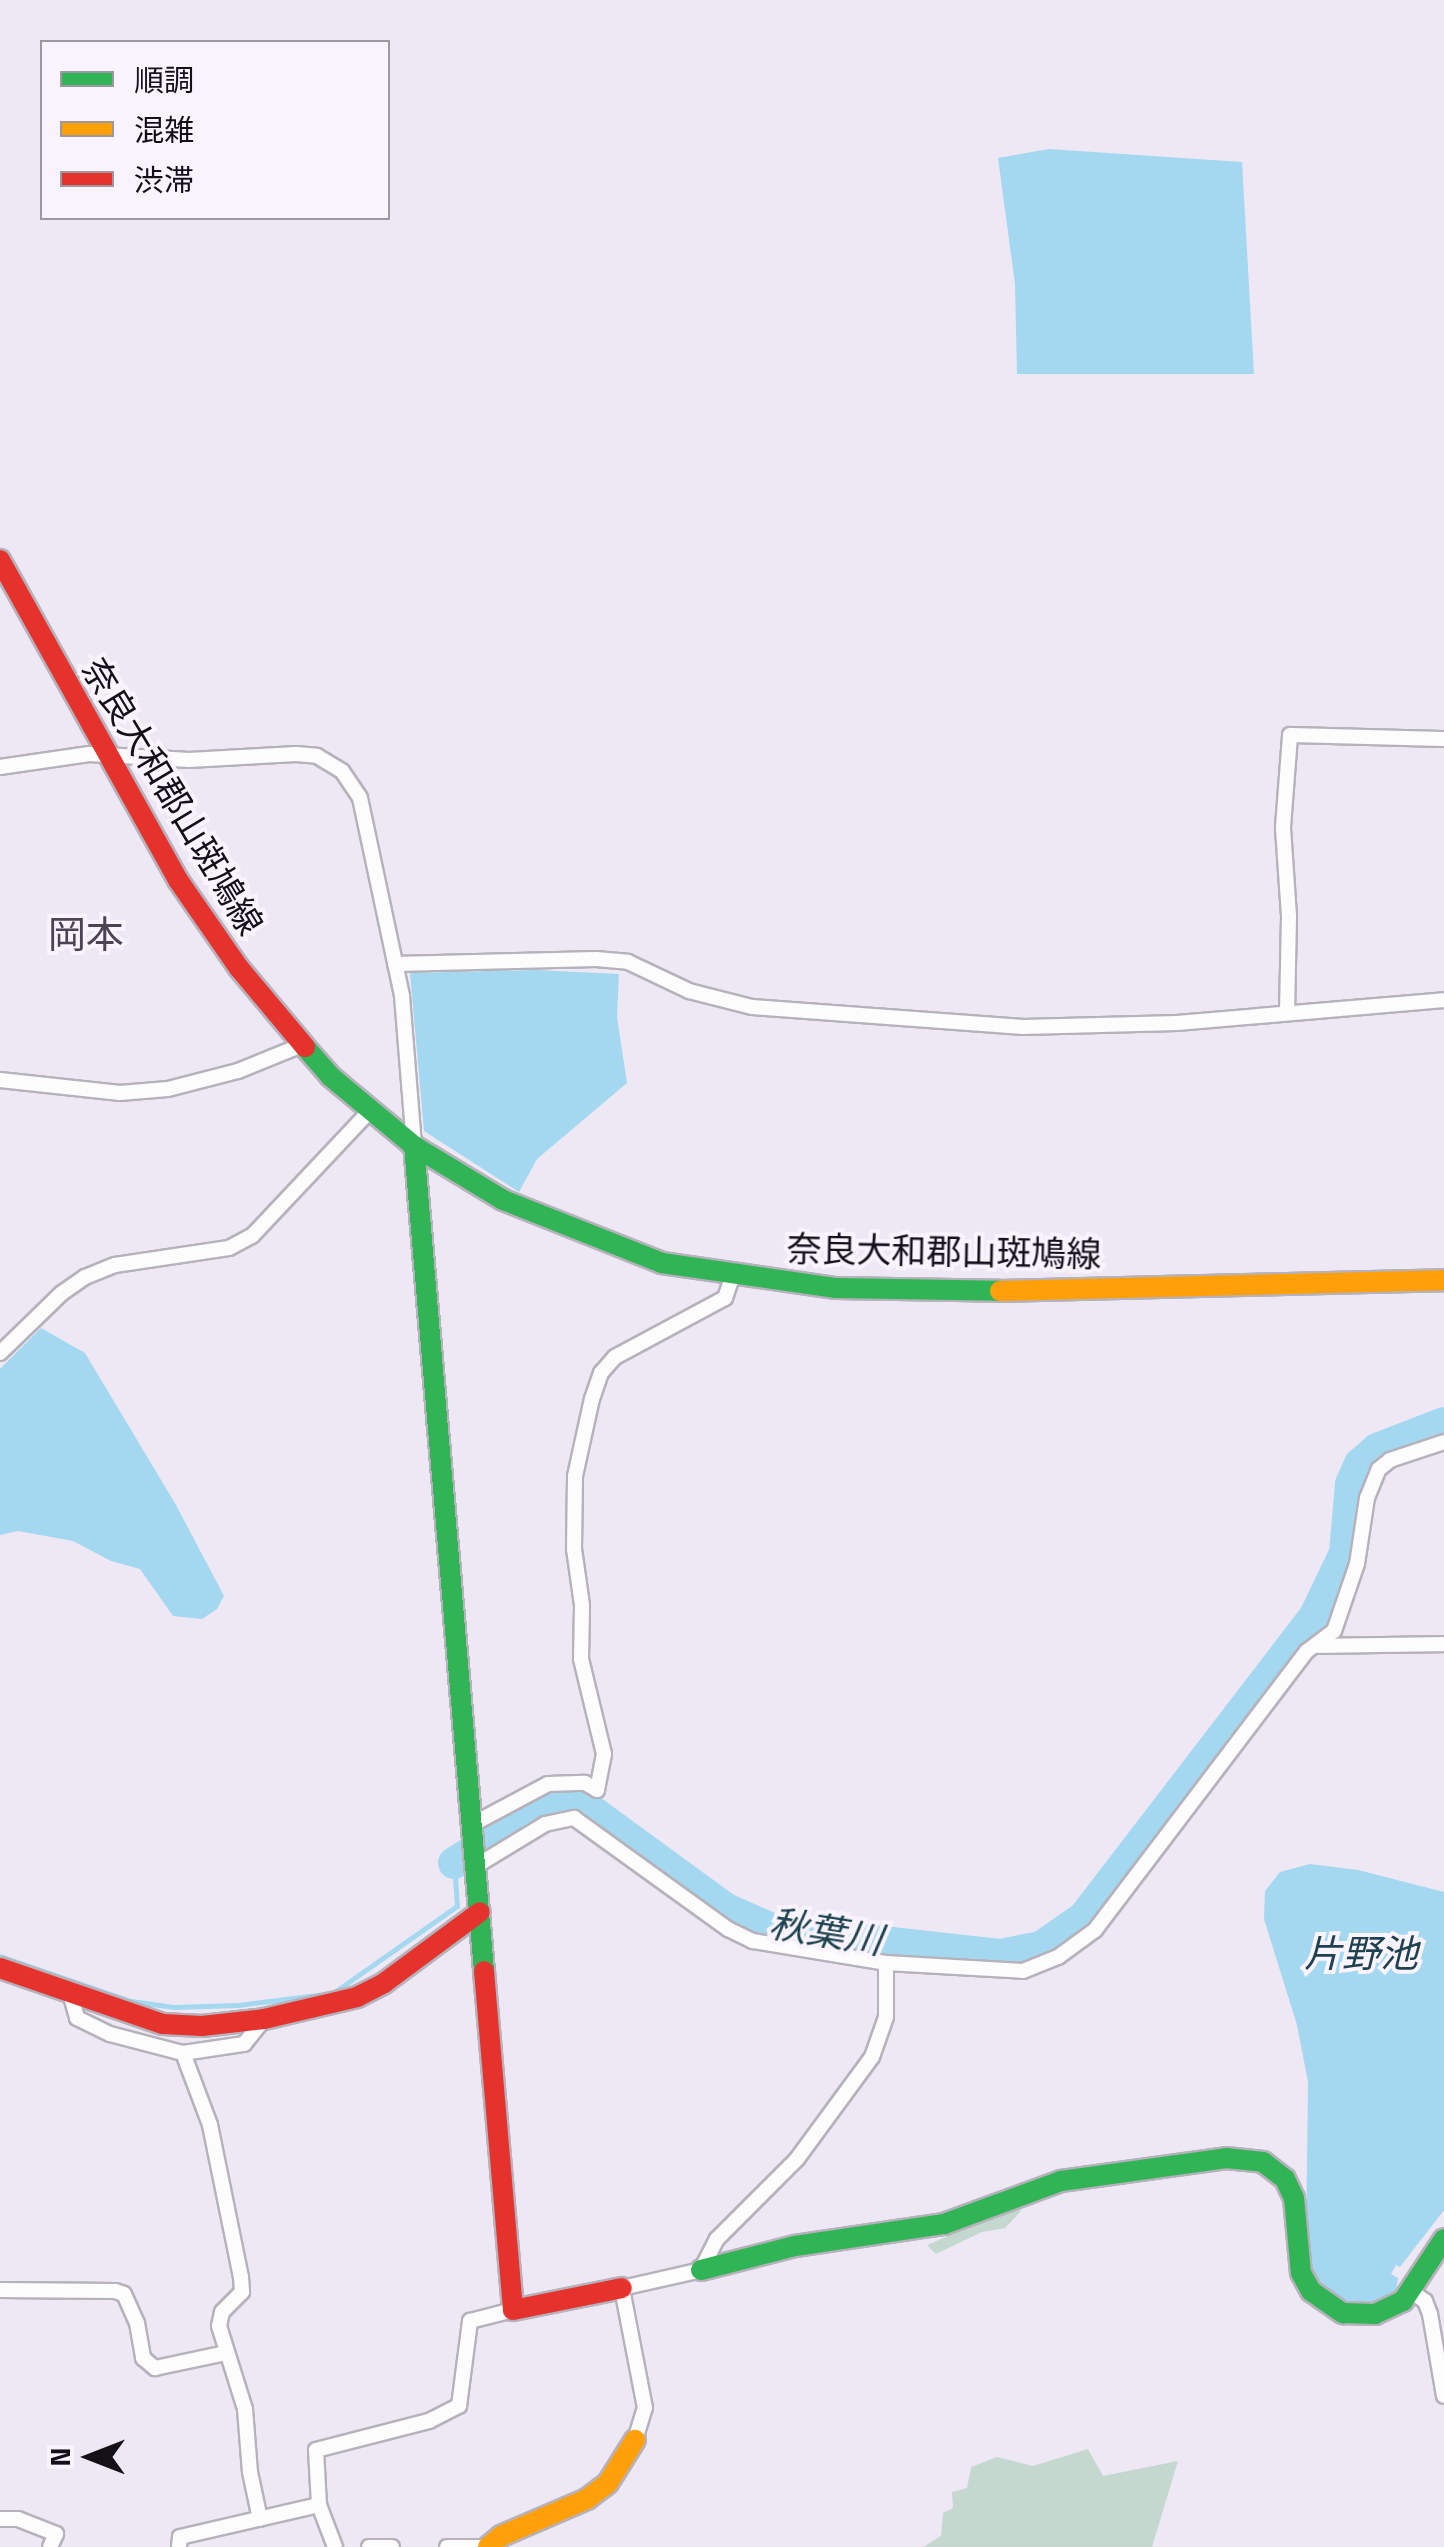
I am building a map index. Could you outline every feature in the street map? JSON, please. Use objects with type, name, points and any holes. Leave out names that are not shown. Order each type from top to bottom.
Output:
[{"type":"street","name":"奈良大和郡山斑鳩線","points":[[0,560],[106,757],[178,880],[239,968],[302,1045],[370,1111],[414,1146],[504,1200],[662,1264],[836,1288],[1014,1291],[1444,1280]]},
{"type":"street","points":[[1287,1013],[1290,935],[1283,828],[1290,735],[1444,739]]},
{"type":"street","points":[[0,767],[90,754],[189,760],[296,754],[331,762],[360,798],[403,1004],[513,2310]]},
{"type":"street","points":[[395,964],[596,959],[628,962],[689,991],[752,1008],[1023,1027],[1126,1026],[1444,1000]]},
{"type":"street","points":[[0,1080],[120,1092],[168,1089],[238,1071],[302,1045]]},
{"type":"street","points":[[0,1353],[62,1292],[85,1277],[114,1265],[229,1248],[252,1236],[370,1111]]},
{"type":"street","points":[[473,1827],[548,1784],[585,1783],[597,1790],[604,1754],[581,1659],[582,1605],[574,1549],[574,1476],[592,1399],[601,1372],[615,1357],[725,1298],[733,1275]]},
{"type":"street","points":[[476,1862],[546,1824],[574,1818],[728,1928],[753,1941],[886,1962],[1005,1974],[1042,1966],[1075,1946],[1104,1919],[1298,1664],[1334,1631],[1357,1564],[1367,1498],[1380,1468],[1390,1460],[1444,1442]]},
{"type":"street","points":[[1318,1646],[1444,1644]]},
{"type":"street","points":[[0,1968],[163,2024],[202,2026],[264,2019],[357,1997],[384,1983],[480,1912]]},
{"type":"street","points":[[701,2270],[706,2251],[797,2159],[872,2057],[886,2017],[886,1962]]},
{"type":"street","points":[[70,1993],[77,2018],[110,2034],[183,2053],[244,2044],[264,2019]]},
{"type":"street","points":[[183,2053],[218,2158],[241,2277],[242,2292],[222,2312],[218,2326],[245,2408],[250,2472],[260,2519]]},
{"type":"street","points":[[335,2547],[318,2505],[316,2450],[429,2422],[459,2406],[470,2321],[795,2246],[944,2224],[1061,2181],[1246,2158],[1263,2162],[1285,2180],[1294,2198],[1301,2273],[1324,2304],[1343,2314],[1375,2314],[1419,2297],[1444,2308]]},
{"type":"street","points":[[1444,2238],[1419,2297],[1444,2396]]},
{"type":"street","points":[[488,2547],[501,2536],[587,2499],[608,2482],[636,2440],[645,2408],[622,2288]]},
{"type":"street","points":[[0,2290],[114,2290],[124,2294],[137,2323],[143,2358],[155,2368],[226,2353]]},
{"type":"street","points":[[179,2547],[180,2536],[318,2505]]},
{"type":"street","points":[[0,2519],[18,2519],[56,2534],[50,2547]]},
{"type":"street","points":[[369,2547],[392,2547]]},
{"type":"street","points":[[447,2547],[479,2547]]},
{"type":"green space","points":[[1019,2205],[1021,2211],[1005,2228],[982,2232],[936,2254],[927,2245]]},
{"type":"green space","points":[[1088,2449],[1103,2476],[1178,2461],[1152,2547],[923,2547],[941,2536],[943,2513],[953,2508],[952,2492],[967,2488],[971,2467],[997,2457],[1033,2466]]},
{"type":"water","points":[[1049,149],[1242,162],[1254,374],[1017,374],[1015,284],[998,158]]},
{"type":"water","points":[[535,970],[619,974],[617,1017],[627,1083],[537,1159],[519,1192],[424,1131],[410,973]]},
{"type":"water","points":[[41,1328],[85,1353],[176,1505],[224,1596],[217,1609],[202,1619],[173,1616],[140,1569],[111,1561],[73,1541],[18,1531],[0,1535],[0,1369]]},
{"type":"water","name":"片野池","points":[[1310,1864],[1358,1870],[1444,1892],[1444,2210],[1400,2267],[1396,2265],[1391,2274],[1398,2278],[1396,2292],[1381,2302],[1354,2307],[1322,2292],[1311,2275],[1306,2241],[1308,2082],[1297,2025],[1264,1919],[1265,1891],[1280,1872]]},
{"type":"waterway","name":"秋葉川","points":[[454,1863],[552,1803],[578,1801],[726,1909],[774,1930],[1000,1955],[1041,1947],[1084,1917],[1315,1616],[1345,1553],[1351,1484],[1360,1464],[1377,1449],[1444,1423]]},
{"type":"waterway","name":"秋葉川","points":[[0,1956],[131,2001],[174,2007],[238,2005],[333,1993],[457,1906],[454,1863]]},
{"type":"traffic: fast","points":[[305,1047],[330,1076],[414,1146],[503,1200],[662,1263],[836,1288],[1000,1291]]},
{"type":"traffic: fast","points":[[414,1146],[484,1971]]},
{"type":"traffic: fast","points":[[701,2270],[795,2246],[944,2224],[1061,2181],[1226,2158],[1263,2162],[1285,2179],[1294,2198],[1301,2273],[1311,2291],[1343,2313],[1375,2314],[1403,2301],[1444,2239]]},
{"type":"traffic: slow","points":[[1000,1291],[1444,1280]]},
{"type":"traffic: slow","points":[[488,2547],[501,2536],[587,2499],[608,2483],[635,2440]]},
{"type":"traffic: jam","points":[[0,560],[178,880],[239,968],[305,1047]]},
{"type":"traffic: jam","points":[[0,1968],[163,2024],[202,2026],[264,2019],[357,1997],[384,1983],[480,1912]]},
{"type":"traffic: jam","points":[[484,1971],[513,2310],[622,2288]]},
{"type":"district","name":"岡本","points":[[86,935]]}]
